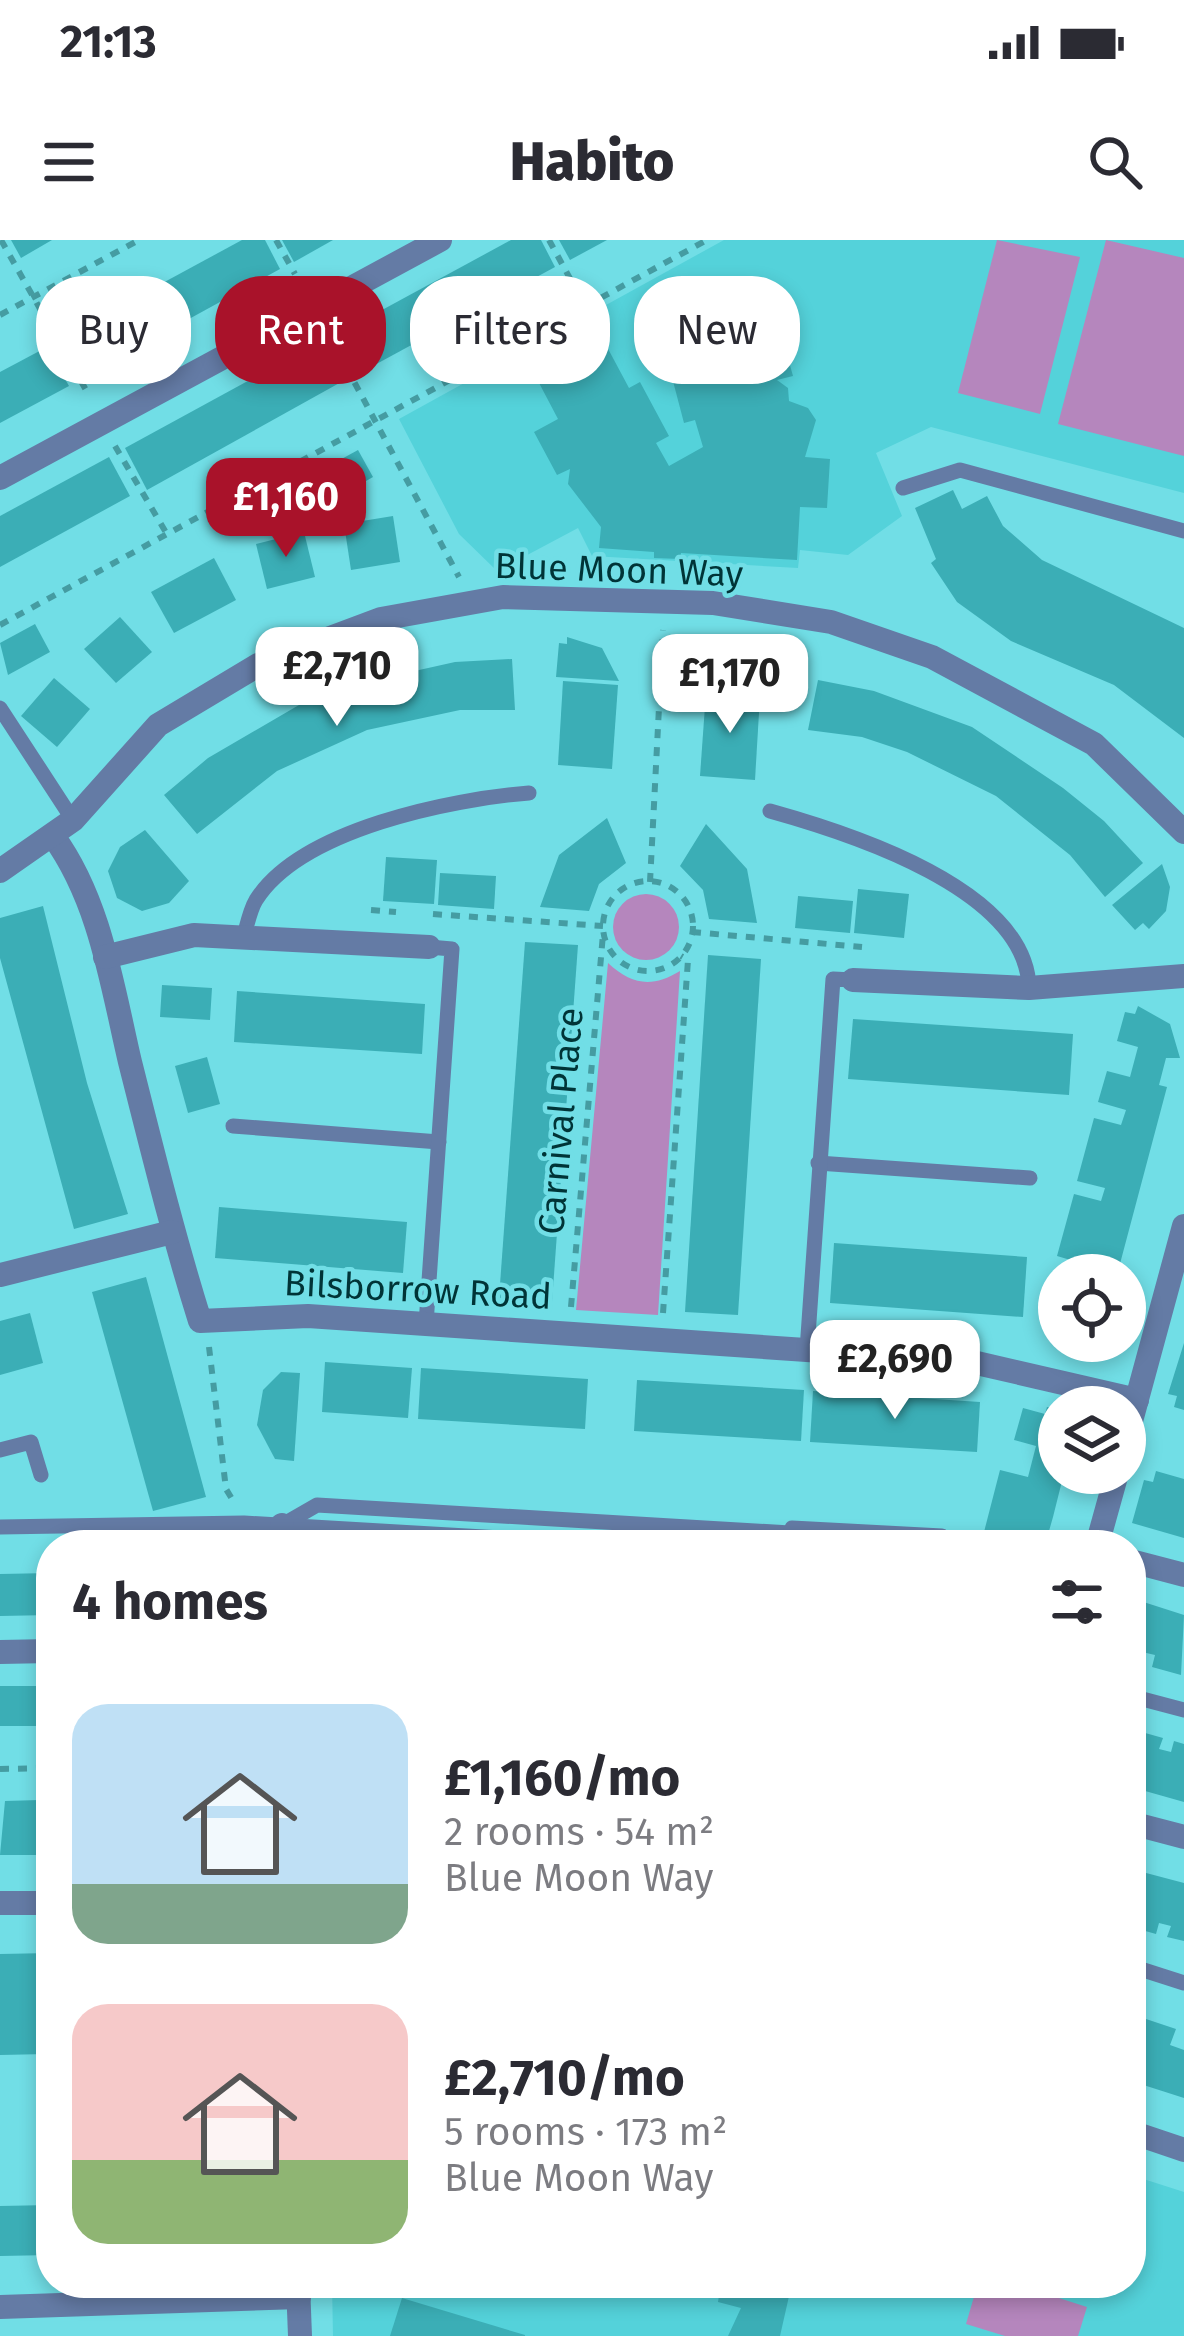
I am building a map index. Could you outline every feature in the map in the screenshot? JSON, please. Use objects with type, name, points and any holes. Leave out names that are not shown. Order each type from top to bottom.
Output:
[{"type":"street","points":[[0,478],[440,240]]},
{"type":"street","name":"Blue Moon Way","points":[[0,871],[63,828],[158,725],[258,665],[381,619],[481,598],[611,597],[713,603],[831,622],[932,657],[1094,744],[1184,832]]},
{"type":"street","points":[[63,828],[105,957],[172,1232],[200,1321]]},
{"type":"street","points":[[105,957],[162,939],[244,935],[429,947]]},
{"type":"street","points":[[861,971],[1029,988],[1184,976]]},
{"type":"street","points":[[1142,1386],[1175,1303],[1184,1226]]},
{"type":"street","points":[[0,1274],[172,1232]]},
{"type":"street","name":"Bilsborrow Road","points":[[200,1321],[248,1316],[426,1324],[968,1361],[1076,1386]]},
{"type":"street","points":[[1101,1530],[1111,1494]]},
{"type":"street","points":[[1146,1565],[1184,1575]]},
{"type":"street","points":[[0,1652],[36,1652]]},
{"type":"street","points":[[1146,1827],[1184,1838]]},
{"type":"street","points":[[0,1903],[36,1903]]},
{"type":"street","points":[[1146,2136],[1183,2145]]},
{"type":"street","points":[[0,2307],[158,2298]]},
{"type":"street","points":[[299,2298],[300,2336]]},
{"type":"lane","points":[[903,488],[960,470],[1184,531]]},
{"type":"lane","points":[[0,708],[63,828]]},
{"type":"lane","points":[[244,935],[256,900],[279,877],[330,844],[394,816],[467,798],[529,793]]},
{"type":"lane","points":[[770,812],[890,851],[951,885],[1003,925],[1029,963],[1029,988]]},
{"type":"lane","points":[[426,1324],[452,949],[429,947]]},
{"type":"lane","points":[[807,1350],[833,979],[861,971]]},
{"type":"lane","points":[[232,1126],[439,1142]]},
{"type":"lane","points":[[818,1163],[1030,1178]]},
{"type":"lane","points":[[0,1450],[31,1442],[41,1475]]},
{"type":"lane","points":[[288,1530],[317,1505],[664,1530]]},
{"type":"lane","points":[[0,1527],[254,1524],[269,1530]]},
{"type":"lane","points":[[791,1530],[830,1530]]},
{"type":"lane","points":[[1146,1700],[1184,1710]]},
{"type":"lane","points":[[1146,1971],[1184,1983]]},
{"type":"path","points":[[1,240],[86,390]]},
{"type":"path","points":[[0,315],[139,240]]},
{"type":"path","points":[[277,240],[296,274]]},
{"type":"path","points":[[549,240],[569,276]]},
{"type":"path","points":[[610,292],[707,240]]},
{"type":"path","points":[[355,384],[464,585]]},
{"type":"path","points":[[0,625],[441,384]]},
{"type":"path","points":[[111,439],[168,536]]},
{"type":"path","points":[[650,882],[664,630]]},
{"type":"path","points":[[650,882],[682,897],[692,932],[681,956],[671,965],[642,971],[616,959],[603,930],[615,894],[650,882]]},
{"type":"path","points":[[371,910],[603,930]]},
{"type":"path","name":"Carnival Place","points":[[570,1313],[603,930]]},
{"type":"path","points":[[692,932],[871,948],[861,971]]},
{"type":"path","points":[[663,1318],[688,960],[681,956]]},
{"type":"path","points":[[200,1321],[214,1365],[226,1489],[254,1524]]},
{"type":"path","points":[[0,1769],[36,1768]]},
{"type":"shaded area","points":[[724,240],[1184,240],[1184,493],[931,427],[876,453],[902,516],[848,555],[800,550],[798,568],[592,556],[578,528],[497,571],[459,534],[399,419],[463,384],[610,384],[610,303],[634,290],[634,384],[800,384],[800,276],[659,276]]},
{"type":"shaded area","points":[[997,240],[1080,257],[1040,414],[958,393]]},
{"type":"shaded area","points":[[1106,240],[1184,258],[1184,456],[1058,424]]},
{"type":"shaded area","points":[[646,894],[669,904],[679,927],[669,950],[646,960],[623,950],[613,927],[623,904]]},
{"type":"shaded area","points":[[608,963],[642,982],[680,971],[658,1315],[576,1310]]},
{"type":"shaded area","points":[[1146,2180],[1184,2192],[1184,2336],[333,2336],[332,2298],[1146,2298]]},
{"type":"shaded area","points":[[974,2298],[1059,2298],[1087,2307],[1078,2336],[1005,2336],[966,2324]]},
{"type":"building","points":[[11,240],[52,240],[21,258]]},
{"type":"building","points":[[242,240],[265,240],[280,269],[267,276],[215,276],[215,305],[191,318],[191,276],[176,276]]},
{"type":"building","points":[[282,240],[333,240],[294,262]]},
{"type":"building","points":[[511,240],[541,240],[555,267],[538,276],[445,276]]},
{"type":"building","points":[[559,240],[607,240],[570,260]]},
{"type":"building","points":[[410,295],[410,346],[386,359],[386,308]]},
{"type":"building","points":[[610,352],[629,388],[641,384],[669,436],[656,443],[669,466],[703,447],[695,420],[684,423],[674,384],[782,384],[788,388],[789,401],[808,408],[816,420],[805,457],[830,459],[827,508],[800,507],[797,560],[681,553],[680,559],[654,558],[654,552],[599,548],[601,527],[568,484],[570,469],[557,475],[534,432],[558,419],[540,384],[610,384]]},
{"type":"building","points":[[36,353],[36,384],[69,386],[0,423],[0,372]]},
{"type":"building","points":[[242,384],[338,384],[147,490],[125,448]]},
{"type":"building","points":[[358,450],[373,477],[331,501],[316,473]]},
{"type":"building","points":[[109,457],[130,496],[0,567],[0,516]]},
{"type":"building","points":[[953,490],[962,509],[987,496],[1003,526],[1042,560],[1184,628],[1184,738],[1114,685],[1011,641],[957,602],[931,563],[936,559],[915,508]]},
{"type":"building","points":[[393,516],[400,562],[351,570],[344,524]]},
{"type":"building","points":[[304,532],[315,577],[267,589],[256,544]]},
{"type":"building","points":[[214,558],[236,600],[174,633],[151,592]]},
{"type":"building","points":[[120,617],[152,652],[116,683],[84,649]]},
{"type":"building","points":[[35,624],[50,652],[8,675],[0,643]]},
{"type":"building","points":[[567,637],[602,648],[619,681],[556,677],[559,643],[567,644]]},
{"type":"building","points":[[762,651],[762,658],[770,659],[768,692],[706,688],[727,657]]},
{"type":"building","points":[[512,659],[515,710],[460,710],[367,730],[277,771],[197,834],[164,795],[208,758],[299,705],[352,685],[455,662]]},
{"type":"building","points":[[54,678],[90,709],[57,747],[21,716]]},
{"type":"building","points":[[818,680],[874,691],[972,727],[1063,788],[1104,821],[1143,863],[1105,897],[1070,855],[996,796],[907,752],[862,737],[808,730]]},
{"type":"building","points":[[563,681],[618,685],[612,769],[558,765]]},
{"type":"building","points":[[706,692],[760,696],[755,780],[700,776]]},
{"type":"building","points":[[607,818],[626,863],[599,884],[589,911],[540,907],[559,855]]},
{"type":"building","points":[[706,824],[747,869],[757,923],[709,919],[703,890],[680,866]]},
{"type":"building","points":[[145,830],[189,881],[169,903],[142,911],[117,898],[108,871],[120,847]]},
{"type":"building","points":[[386,857],[437,860],[434,904],[383,901]]},
{"type":"building","points":[[1162,864],[1170,887],[1166,911],[1149,929],[1143,923],[1135,930],[1112,905]]},
{"type":"building","points":[[440,873],[496,876],[494,909],[438,905]]},
{"type":"building","points":[[858,889],[909,894],[904,938],[854,933]]},
{"type":"building","points":[[798,896],[853,901],[850,933],[795,928]]},
{"type":"building","points":[[43,906],[87,1083],[128,1214],[74,1229],[0,958],[0,918]]},
{"type":"building","points":[[525,942],[578,945],[552,1302],[499,1298]]},
{"type":"building","points":[[708,955],[761,959],[738,1315],[685,1312]]},
{"type":"building","points":[[162,985],[212,988],[210,1020],[160,1017]]},
{"type":"building","points":[[237,991],[425,1004],[422,1054],[234,1042]]},
{"type":"building","points":[[1138,1006],[1170,1024],[1180,1058],[1166,1058],[1159,1085],[1167,1087],[1123,1254],[1058,1254],[1074,1194],[1101,1201],[1105,1188],[1077,1181],[1094,1118],[1121,1125],[1126,1110],[1098,1102],[1107,1071],[1130,1077],[1138,1047],[1117,1041],[1125,1012],[1135,1014]]},
{"type":"building","points":[[853,1019],[1073,1034],[1069,1095],[848,1079]]},
{"type":"building","points":[[207,1057],[220,1104],[188,1113],[175,1066]]},
{"type":"building","points":[[219,1207],[407,1222],[403,1273],[215,1258]]},
{"type":"building","points":[[834,1243],[1027,1257],[1023,1317],[830,1303]]},
{"type":"building","points":[[146,1277],[206,1497],[153,1511],[92,1292]]},
{"type":"building","points":[[30,1313],[43,1363],[0,1375],[0,1321]]},
{"type":"building","points":[[1184,1343],[1184,1410],[1174,1407],[1177,1396],[1168,1394]]},
{"type":"building","points":[[325,1362],[412,1368],[408,1418],[322,1412]]},
{"type":"building","points":[[421,1368],[588,1379],[585,1429],[418,1419]]},
{"type":"building","points":[[281,1372],[300,1373],[294,1461],[275,1459],[257,1425],[263,1390]]},
{"type":"building","points":[[637,1380],[804,1390],[801,1441],[634,1431]]},
{"type":"building","points":[[813,1391],[980,1402],[977,1452],[810,1442]]},
{"type":"building","points":[[1023,1408],[1038,1412],[1038,1494],[1059,1494],[1049,1530],[985,1530],[1000,1470],[1028,1477],[1036,1446],[1014,1440]]},
{"type":"building","points":[[1156,1471],[1184,1479],[1184,1538],[1132,1523],[1140,1494],[1146,1494],[1146,1480],[1153,1482]]},
{"type":"building","points":[[36,1573],[36,1615],[0,1616],[0,1574]]},
{"type":"building","points":[[1146,1603],[1184,1615],[1181,1675],[1152,1667],[1155,1655],[1146,1653]]},
{"type":"building","points":[[0,1686],[36,1686],[36,1726],[0,1726]]},
{"type":"building","points":[[1146,1733],[1163,1738],[1159,1749],[1171,1752],[1174,1741],[1184,1744],[1184,1802],[1146,1791]]},
{"type":"building","points":[[36,1800],[36,1855],[0,1855],[5,1801]]},
{"type":"building","points":[[1146,1873],[1184,1883],[1184,1941],[1167,1937],[1171,1926],[1159,1923],[1156,1934],[1146,1931]]},
{"type":"building","points":[[36,1953],[36,2054],[0,2055],[0,1954]]},
{"type":"building","points":[[1146,2019],[1176,2029],[1170,2045],[1184,2050],[1184,2098],[1146,2086]]},
{"type":"building","points":[[36,2205],[36,2255],[0,2256],[0,2206]]},
{"type":"building","points":[[402,2298],[525,2335],[525,2336],[390,2336]]},
{"type":"building","points":[[719,2298],[789,2298],[780,2336],[728,2336],[741,2308],[718,2302]]}]
